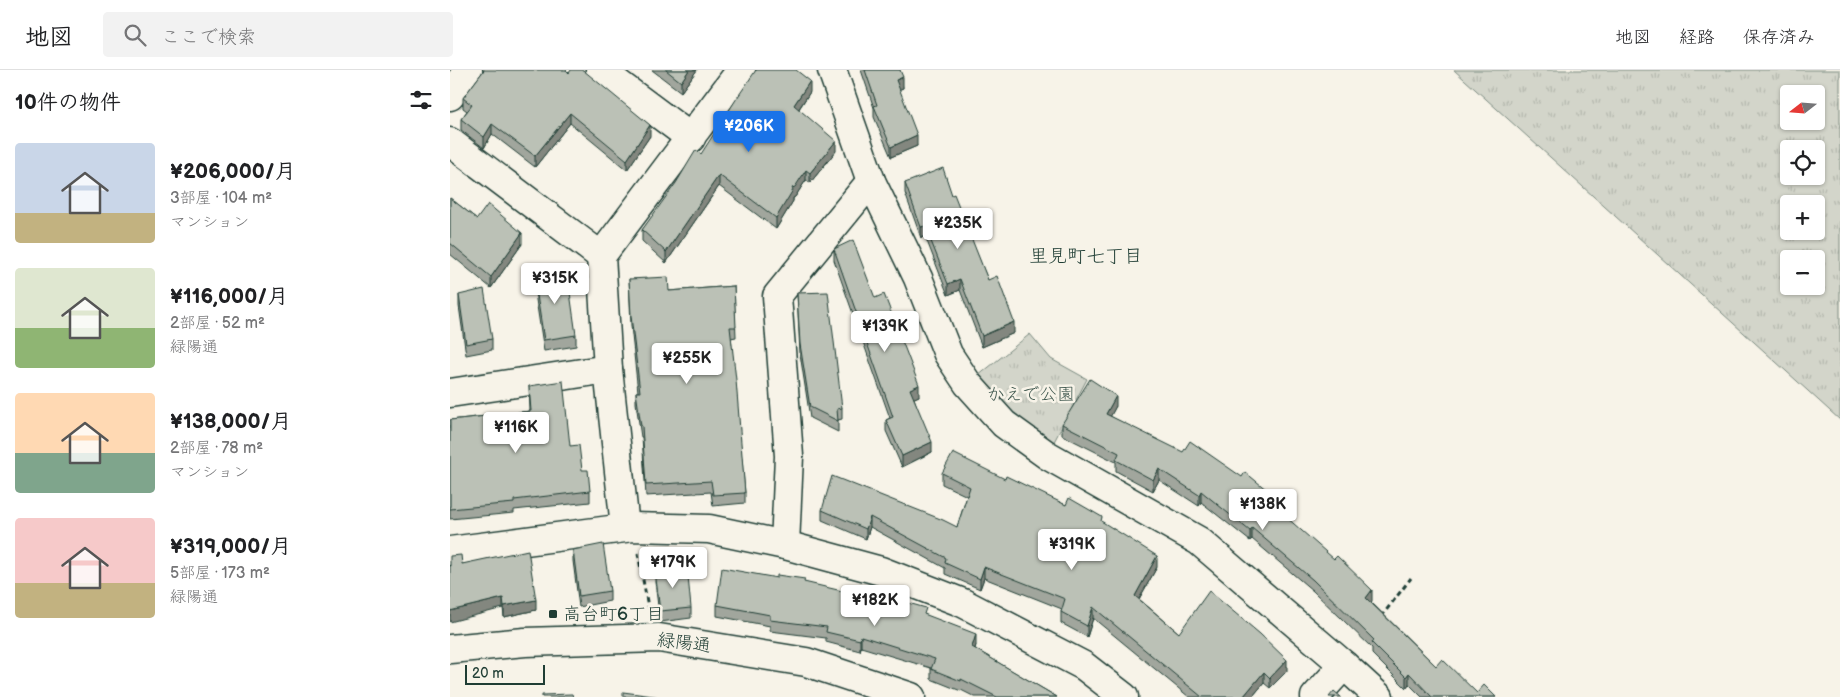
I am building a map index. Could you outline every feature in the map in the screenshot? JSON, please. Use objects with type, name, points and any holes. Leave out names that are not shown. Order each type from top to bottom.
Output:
[{"type":"street","points":[[450,96],[468,70]]},
{"type":"street","points":[[600,70],[690,138]]},
{"type":"street","points":[[629,527],[608,368],[601,256],[741,70]]},
{"type":"street","points":[[832,70],[871,182],[918,278],[948,354],[968,384],[1004,424],[1048,455],[1199,541],[1344,664],[1379,697]]},
{"type":"street","points":[[450,142],[601,256]]},
{"type":"street","points":[[785,545],[789,456],[777,296],[871,182]]},
{"type":"street","points":[[450,393],[608,368]]},
{"type":"street","points":[[450,551],[629,527],[709,530],[785,545],[881,571],[963,603],[1084,666],[1124,697]]},
{"type":"street","name":"緑陽通","points":[[450,649],[525,642],[660,638],[806,662],[911,697]]},
{"type":"street","points":[[1315,697],[1344,664]]},
{"type":"path","points":[[629,527],[648,607]]},
{"type":"path","points":[[1381,618],[1411,578]]},
{"type":"green space","points":[[1454,70],[1840,70],[1840,420]]},
{"type":"green space","name":"かえで公園","points":[[1030,334],[1051,359],[1087,379],[1047,455],[968,384]]},
{"type":"building","points":[[484,70],[566,70],[569,73],[571,70],[583,70],[650,125],[627,160],[570,113],[535,156],[492,124],[484,137],[461,119],[472,105],[463,98]]},
{"type":"building","points":[[666,70],[689,70],[681,82]]},
{"type":"building","points":[[756,70],[796,70],[810,81],[794,105],[836,141],[810,173],[806,170],[795,187],[792,188],[793,190],[776,218],[719,175],[666,252],[642,230],[676,183],[696,150],[701,154]]},
{"type":"building","points":[[865,70],[900,70],[903,77],[896,80],[917,135],[891,147],[874,106],[877,105]]},
{"type":"building","points":[[943,168],[952,195],[954,194],[988,280],[997,276],[1014,322],[982,336],[960,279],[948,284],[925,226],[921,227],[905,183]]},
{"type":"building","points":[[450,198],[477,219],[488,204],[522,233],[491,277],[450,243]]},
{"type":"building","points":[[853,240],[875,298],[884,294],[919,385],[910,389],[932,442],[902,456],[886,420],[893,417],[834,249]]},
{"type":"building","points":[[567,271],[576,335],[544,340],[534,276]]},
{"type":"building","points":[[668,277],[669,291],[734,286],[736,327],[730,327],[745,493],[713,495],[711,481],[646,485],[642,426],[636,392],[640,392],[631,316],[629,279]]},
{"type":"building","points":[[484,289],[492,339],[466,344],[459,295]]},
{"type":"building","points":[[828,292],[842,408],[837,409],[838,421],[810,407],[800,344],[797,293]]},
{"type":"building","points":[[1090,379],[1116,396],[1106,414],[1183,452],[1190,441],[1242,477],[1245,472],[1273,495],[1269,502],[1334,559],[1337,556],[1372,590],[1366,598],[1436,666],[1442,659],[1477,693],[1484,685],[1496,697],[1432,697],[1409,673],[1406,677],[1372,643],[1374,640],[1313,580],[1252,528],[1250,531],[1201,491],[1199,495],[1159,469],[1153,480],[1116,460],[1119,453],[1062,424]]},
{"type":"building","points":[[563,381],[570,446],[579,445],[582,470],[588,470],[590,491],[514,500],[514,503],[450,509],[450,420],[531,411],[529,386]]},
{"type":"building","points":[[953,453],[1005,479],[1006,476],[1066,505],[1069,498],[1102,517],[1101,521],[1157,556],[1135,596],[1179,633],[1209,591],[1260,634],[1287,660],[1270,678],[1264,672],[1243,697],[1202,697],[1093,607],[1087,626],[1061,612],[1065,599],[984,567],[980,579],[945,563],[946,558],[870,517],[866,529],[822,510],[832,476],[957,527],[970,487],[942,473]]},
{"type":"building","points":[[603,544],[610,591],[579,596],[573,550]]},
{"type":"building","points":[[528,550],[536,600],[504,606],[503,598],[450,611],[450,556],[461,555],[462,564]]},
{"type":"building","points":[[687,566],[691,608],[660,611],[655,571]]},
{"type":"building","points":[[722,568],[777,578],[777,575],[805,579],[804,582],[893,603],[894,599],[926,608],[924,614],[976,634],[972,647],[1057,697],[997,697],[961,679],[961,681],[931,669],[935,659],[861,636],[860,640],[826,632],[827,627],[770,620],[770,615],[717,605]]},
{"type":"building","points":[[1334,691],[1341,697],[1329,697]]},
{"type":"building","points":[[623,692],[661,697],[623,697]]},
{"type":"building","points":[[572,694],[573,697],[542,697],[542,695]]},
{"type":"place","name":"高台町6丁目","points":[[553,614]]},
{"type":"district","name":"里見町七丁目","points":[[1086,256]]}]
